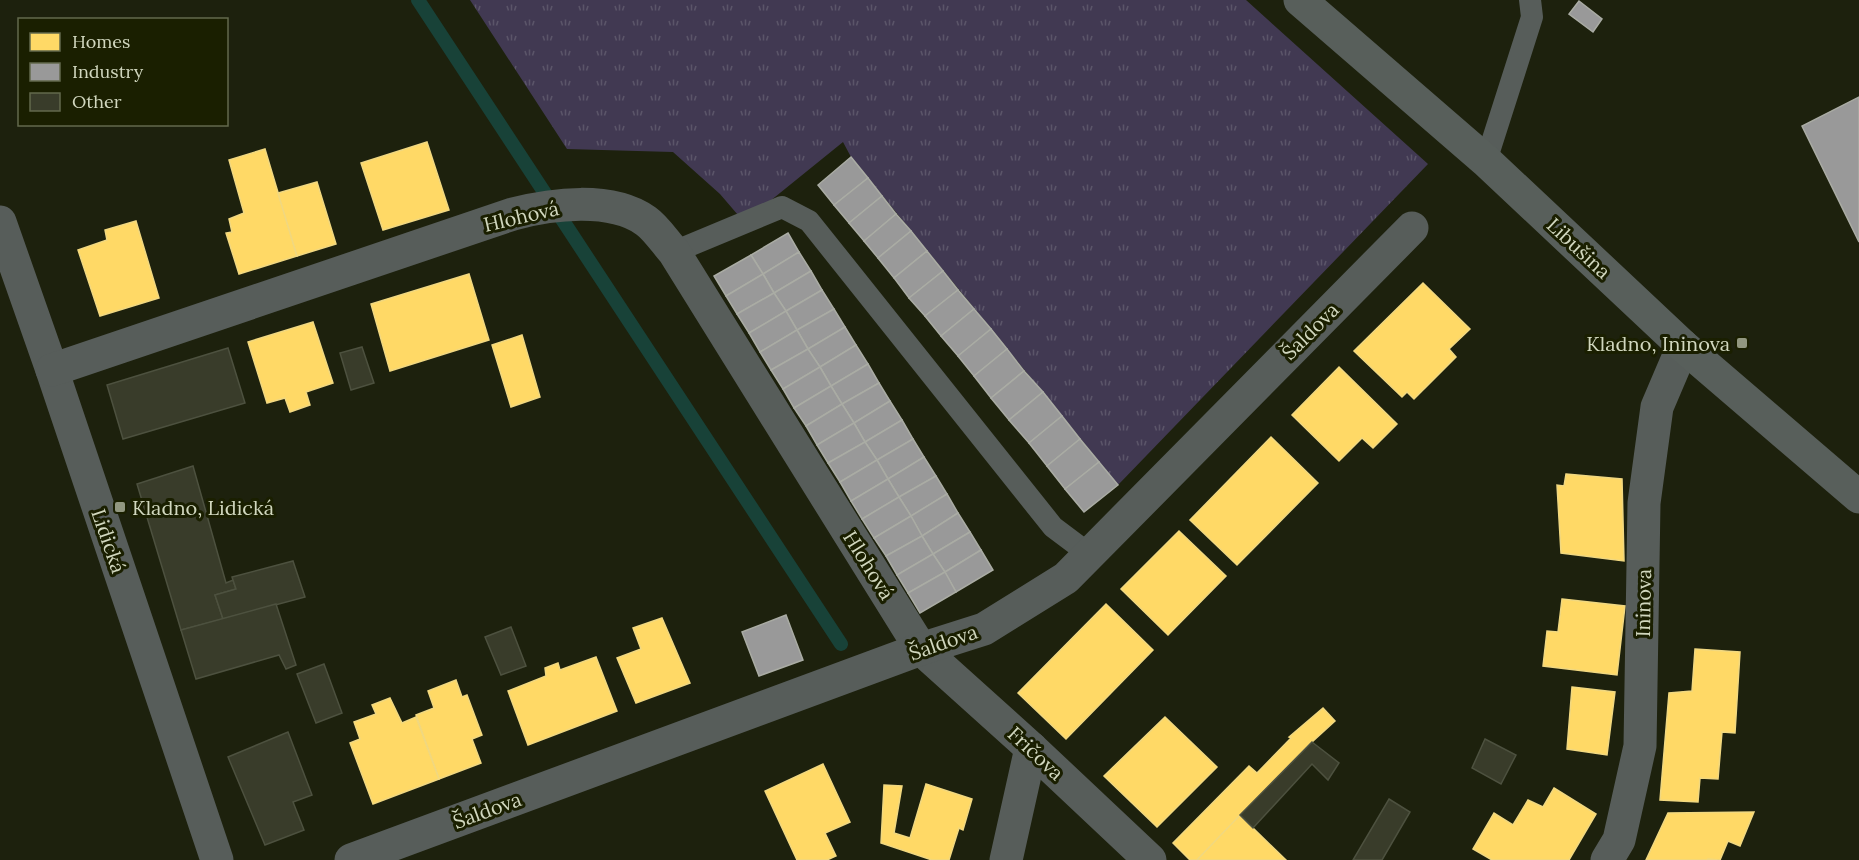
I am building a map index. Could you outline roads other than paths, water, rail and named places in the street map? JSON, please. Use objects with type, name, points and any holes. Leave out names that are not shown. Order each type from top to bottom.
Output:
[{"type":"main road","name":"Libušina","points":[[1300,0],[1486,161],[1683,346],[1859,497]]},
{"type":"street","name":"Hlohová","points":[[52,370],[480,224],[535,208],[586,204],[618,208],[645,221],[675,252],[921,649]]},
{"type":"street","name":"Lidická","points":[[0,222],[217,860]]},
{"type":"street","name":"Šaldova","points":[[351,860],[921,649],[984,629],[1066,578],[1412,228]]},
{"type":"street","name":"Ininova","points":[[1607,860],[1619,840],[1640,746],[1644,503],[1657,407],[1683,346]]},
{"type":"street","name":"Fričova","points":[[921,649],[1150,860]]},
{"type":"street","points":[[1006,860],[1031,748]]},
{"type":"lane","points":[[1486,161],[1532,17],[1530,0]]},
{"type":"lane","points":[[675,252],[782,207],[809,221],[1053,526],[1089,554]]},
{"type":"waterway","points":[[418,0],[841,644]]},
{"type":"place","name":"Kladno, Ininova","points":[[1742,343]]},
{"type":"place","name":"Kladno, Lidická","points":[[120,507]]}]
